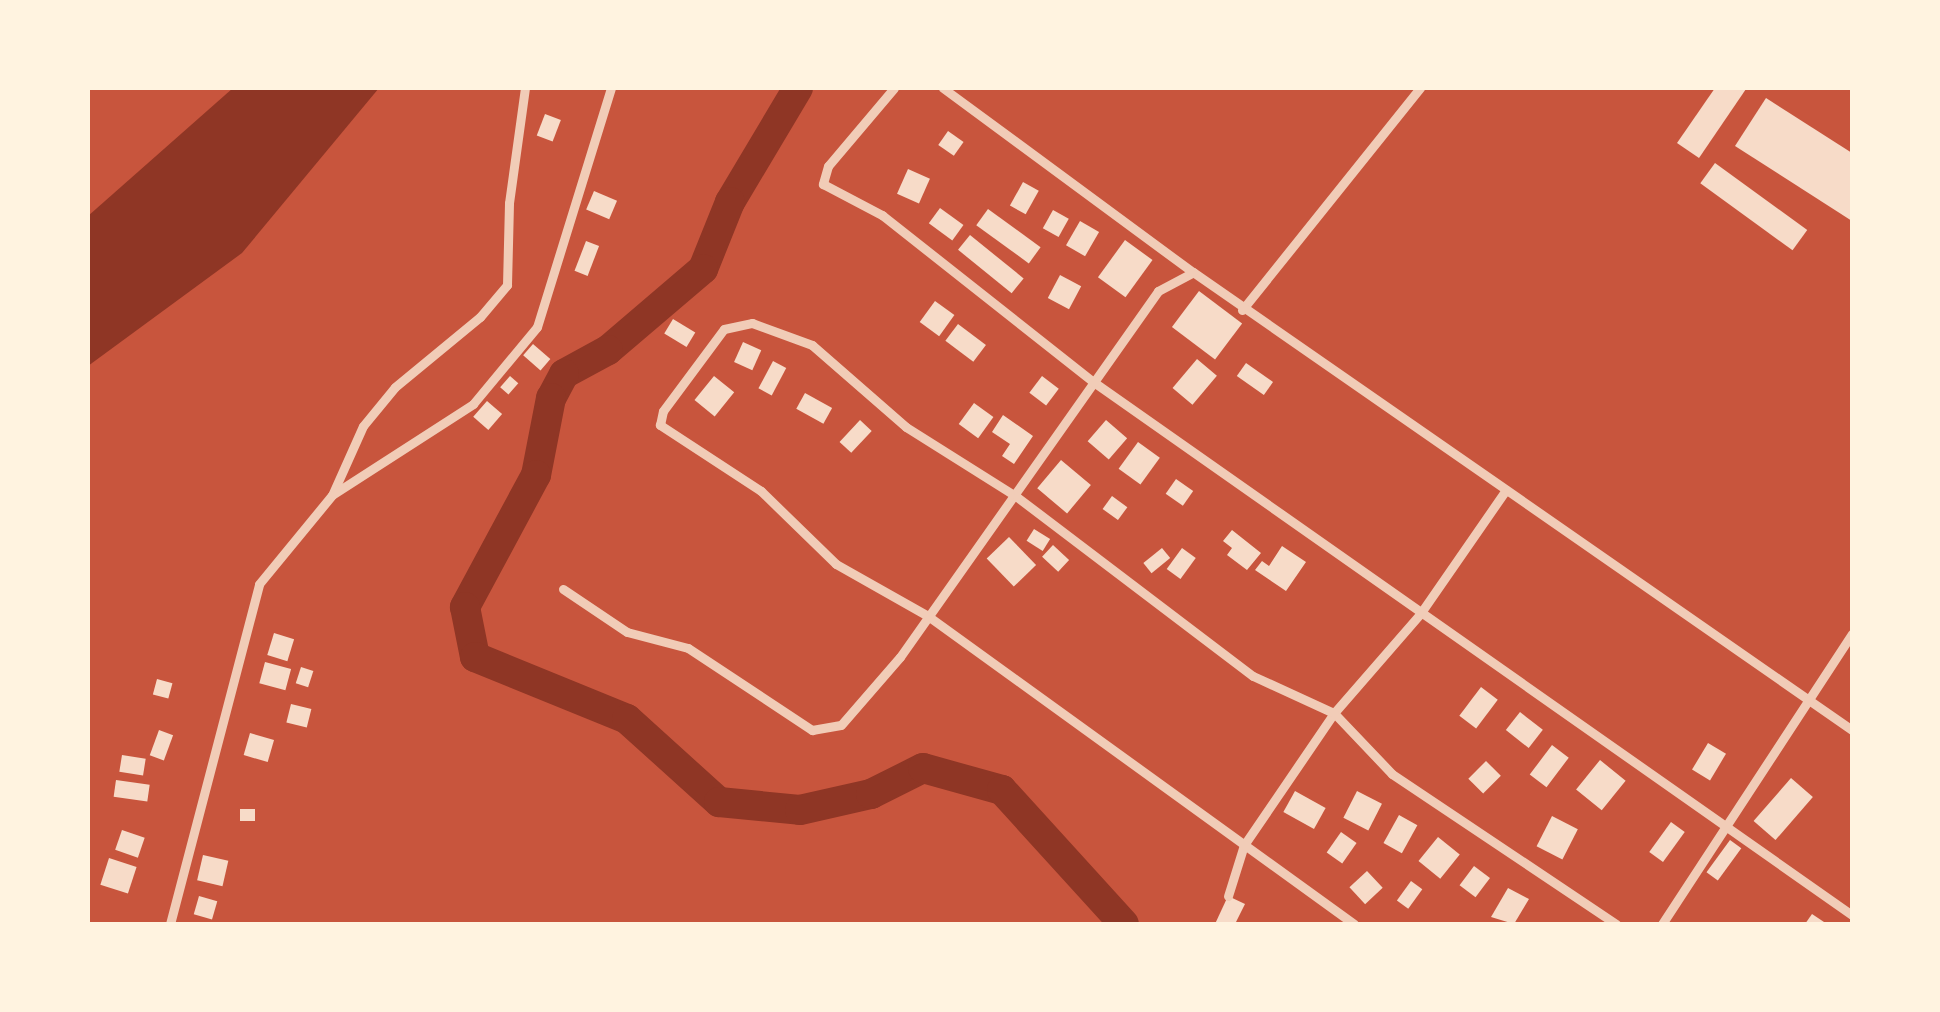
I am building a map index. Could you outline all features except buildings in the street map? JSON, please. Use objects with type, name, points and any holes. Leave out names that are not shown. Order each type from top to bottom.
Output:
[{"type":"street","points":[[170,924],[260,584],[332,495],[363,426],[394,387],[480,317],[508,286],[509,203],[524,88]]},
{"type":"street","points":[[332,495],[473,404],[537,328],[611,88]]},
{"type":"street","points":[[894,88],[828,166],[823,184],[882,214],[1095,383],[1420,614],[1730,824],[1852,915]]},
{"type":"street","points":[[943,88],[1242,310],[1852,730]]},
{"type":"street","points":[[1242,310],[1420,88]]},
{"type":"street","points":[[563,589],[627,632],[688,648],[812,730],[840,725],[1016,498],[1158,291],[1193,272]]},
{"type":"street","points":[[1354,924],[928,616],[836,564],[761,491],[660,425],[663,411],[724,329],[752,322],[812,345],[906,428],[1016,498],[1253,676],[1334,713],[1392,774],[1616,924]]},
{"type":"street","points":[[1228,896],[1244,845],[1334,713],[1420,614],[1506,490]]},
{"type":"street","points":[[1662,924],[1852,634]]},
{"type":"shaded area","points":[[233,88],[379,88],[242,253],[88,366],[88,216]]},
{"type":"waterway","points":[[798,88],[730,202],[703,269],[608,350],[564,374],[551,398],[536,475],[465,607],[475,657],[627,719],[719,802],[800,810],[871,794],[923,768],[1002,790],[1124,924]]}]
